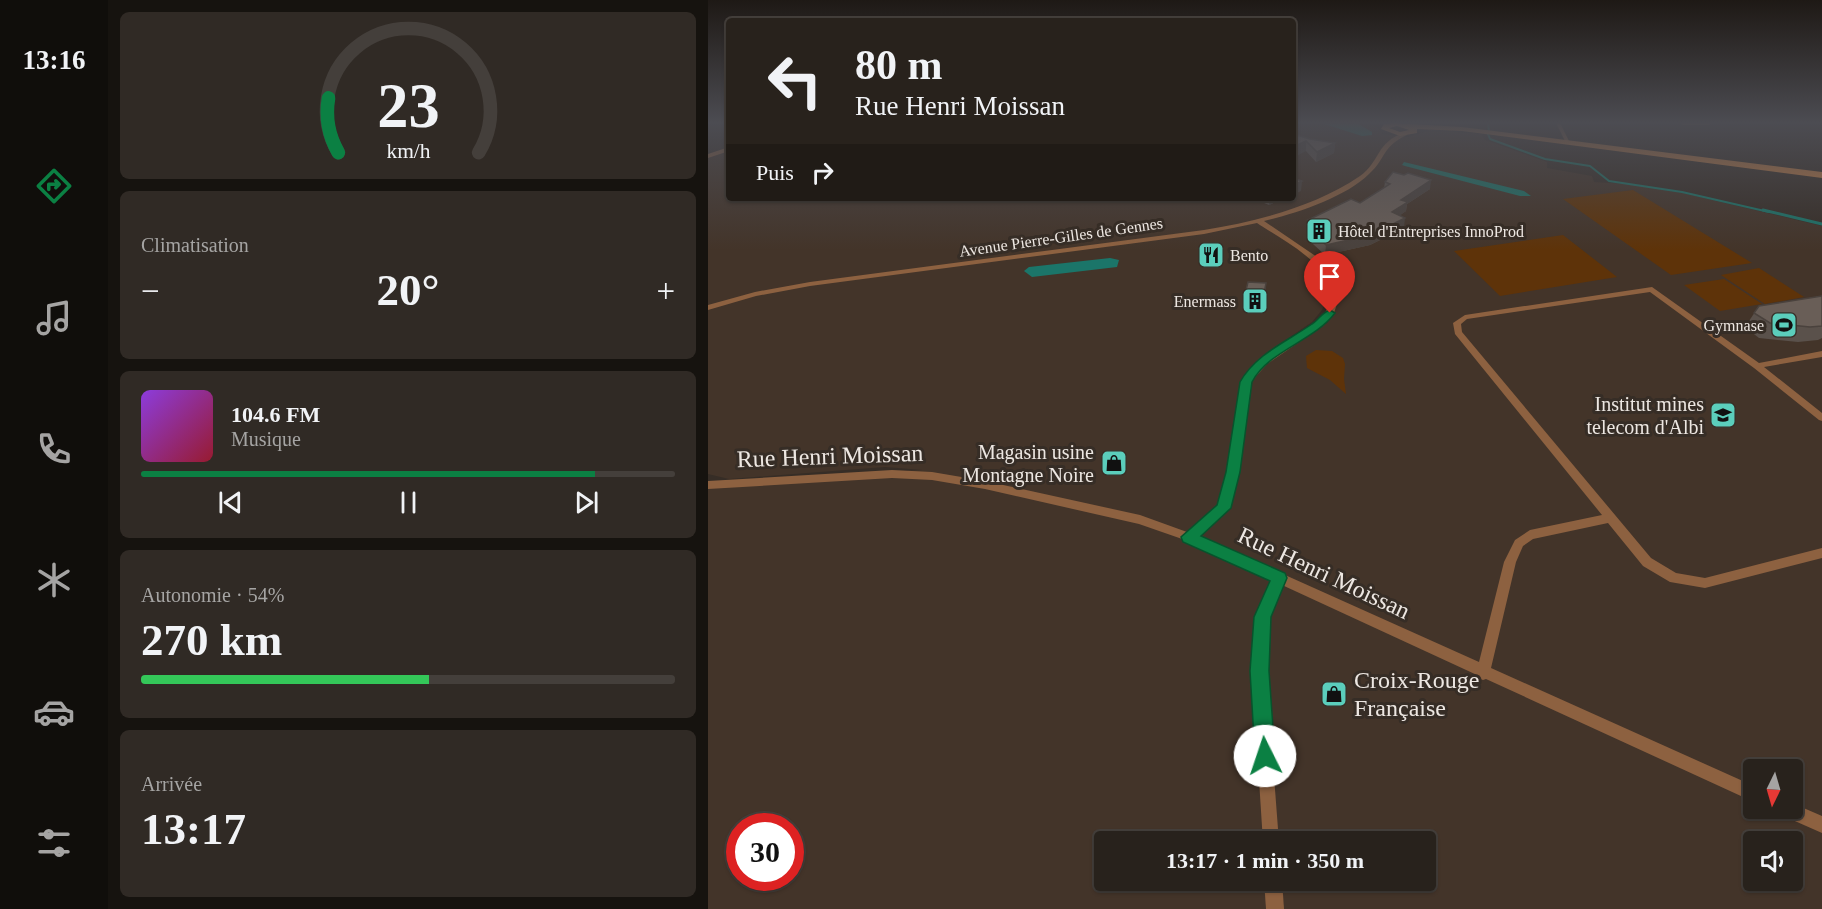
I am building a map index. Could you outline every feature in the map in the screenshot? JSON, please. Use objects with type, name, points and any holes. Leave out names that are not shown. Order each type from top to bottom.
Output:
[{"type":"main road","points":[[1748,165],[1822,175]]},
{"type":"street","name":"Avenue Pierre-Gilles de Gennes","points":[[708,308],[755,294],[810,284],[1203,232],[1260,222],[1357,181],[1369,172],[1372,165]]},
{"type":"street","points":[[1189,537],[1223,508],[1234,463],[1246,382],[1252,371],[1263,361],[1319,325],[1330,313],[1335,297],[1335,288],[1330,276],[1315,260],[1260,222]]},
{"type":"street","points":[[1822,418],[1758,366],[1652,289],[1465,317],[1457,323],[1458,332],[1647,562],[1674,578],[1705,583],[1822,553]]},
{"type":"street","points":[[1758,366],[1822,354]]},
{"type":"street","name":"Rue Henri Moissan","points":[[708,485],[892,474],[932,476],[985,485],[1140,520],[1189,537],[1483,673],[1743,789]]},
{"type":"street","points":[[1483,673],[1510,562],[1519,543],[1530,535],[1611,518]]},
{"type":"street","points":[[1270,831],[1260,671],[1262,617],[1279,578]]},
{"type":"street","points":[[1803,816],[1822,825]]},
{"type":"street","points":[[1274,891],[1275,909]]},
{"type":"shaded area","points":[[708,165],[726,165],[726,201],[1296,201],[1296,165],[1547,165],[1547,168],[1592,176],[1594,182],[1630,184],[1683,193],[1822,226],[1822,909],[708,909],[708,482],[922,470],[885,467],[729,479],[708,474]],"holes":[[[1333,270],[1340,283],[1341,293],[1333,315],[1327,323],[1274,348],[1312,322],[1322,310],[1328,297],[1326,283],[1321,272]]]},
{"type":"shaded area","points":[[1633,190],[1752,263],[1671,275],[1563,199]]},
{"type":"shaded area","points":[[1563,235],[1617,277],[1500,296],[1454,251]]},
{"type":"shaded area","points":[[1759,268],[1804,297],[1765,304],[1721,275]]},
{"type":"shaded area","points":[[1724,279],[1762,304],[1720,311],[1684,285]]},
{"type":"shaded area","points":[[1316,350],[1332,351],[1343,358],[1346,394],[1330,380],[1307,368],[1306,356]]},
{"type":"water","points":[[1404,165],[1418,165],[1524,191],[1531,196],[1520,196]]},
{"type":"water","points":[[1110,258],[1119,260],[1117,267],[1032,277],[1024,271],[1029,267]]},
{"type":"building","points":[[1393,172],[1404,175],[1408,173],[1431,180],[1401,200],[1408,202],[1392,212],[1405,218],[1371,235],[1326,245],[1314,234],[1330,230],[1308,220],[1351,199],[1360,203],[1390,184],[1385,182]]},
{"type":"building","points":[[1248,282],[1266,283],[1263,300],[1244,299]]},
{"type":"building","points":[[1822,296],[1822,326],[1770,323],[1754,313],[1759,306]]},
{"type":"waterway","points":[[1586,165],[1609,181],[1682,192],[1769,212]]},
{"type":"waterway","points":[[1763,210],[1822,224]]},
{"type":"place","name":"Hôtel d'Entreprises InnoProd","points":[[1319,231]]},
{"type":"place","name":"Bento","points":[[1211,255]]},
{"type":"place","name":"Enermass","points":[[1255,301]]},
{"type":"place","name":"Gymnase","points":[[1784,325]]},
{"type":"place","name":"Institut mines telecom d'Albi","points":[[1723,415]]},
{"type":"place","name":"Magasin usine Montagne Noire","points":[[1114,463]]},
{"type":"place","name":"Croix-Rouge Française","points":[[1334,694]]},
{"type":"route","points":[[1265,756],[1260,671],[1262,617],[1279,578],[1189,537],[1223,508],[1233,472],[1246,382],[1252,371],[1263,361],[1319,325],[1330,313]]}]
